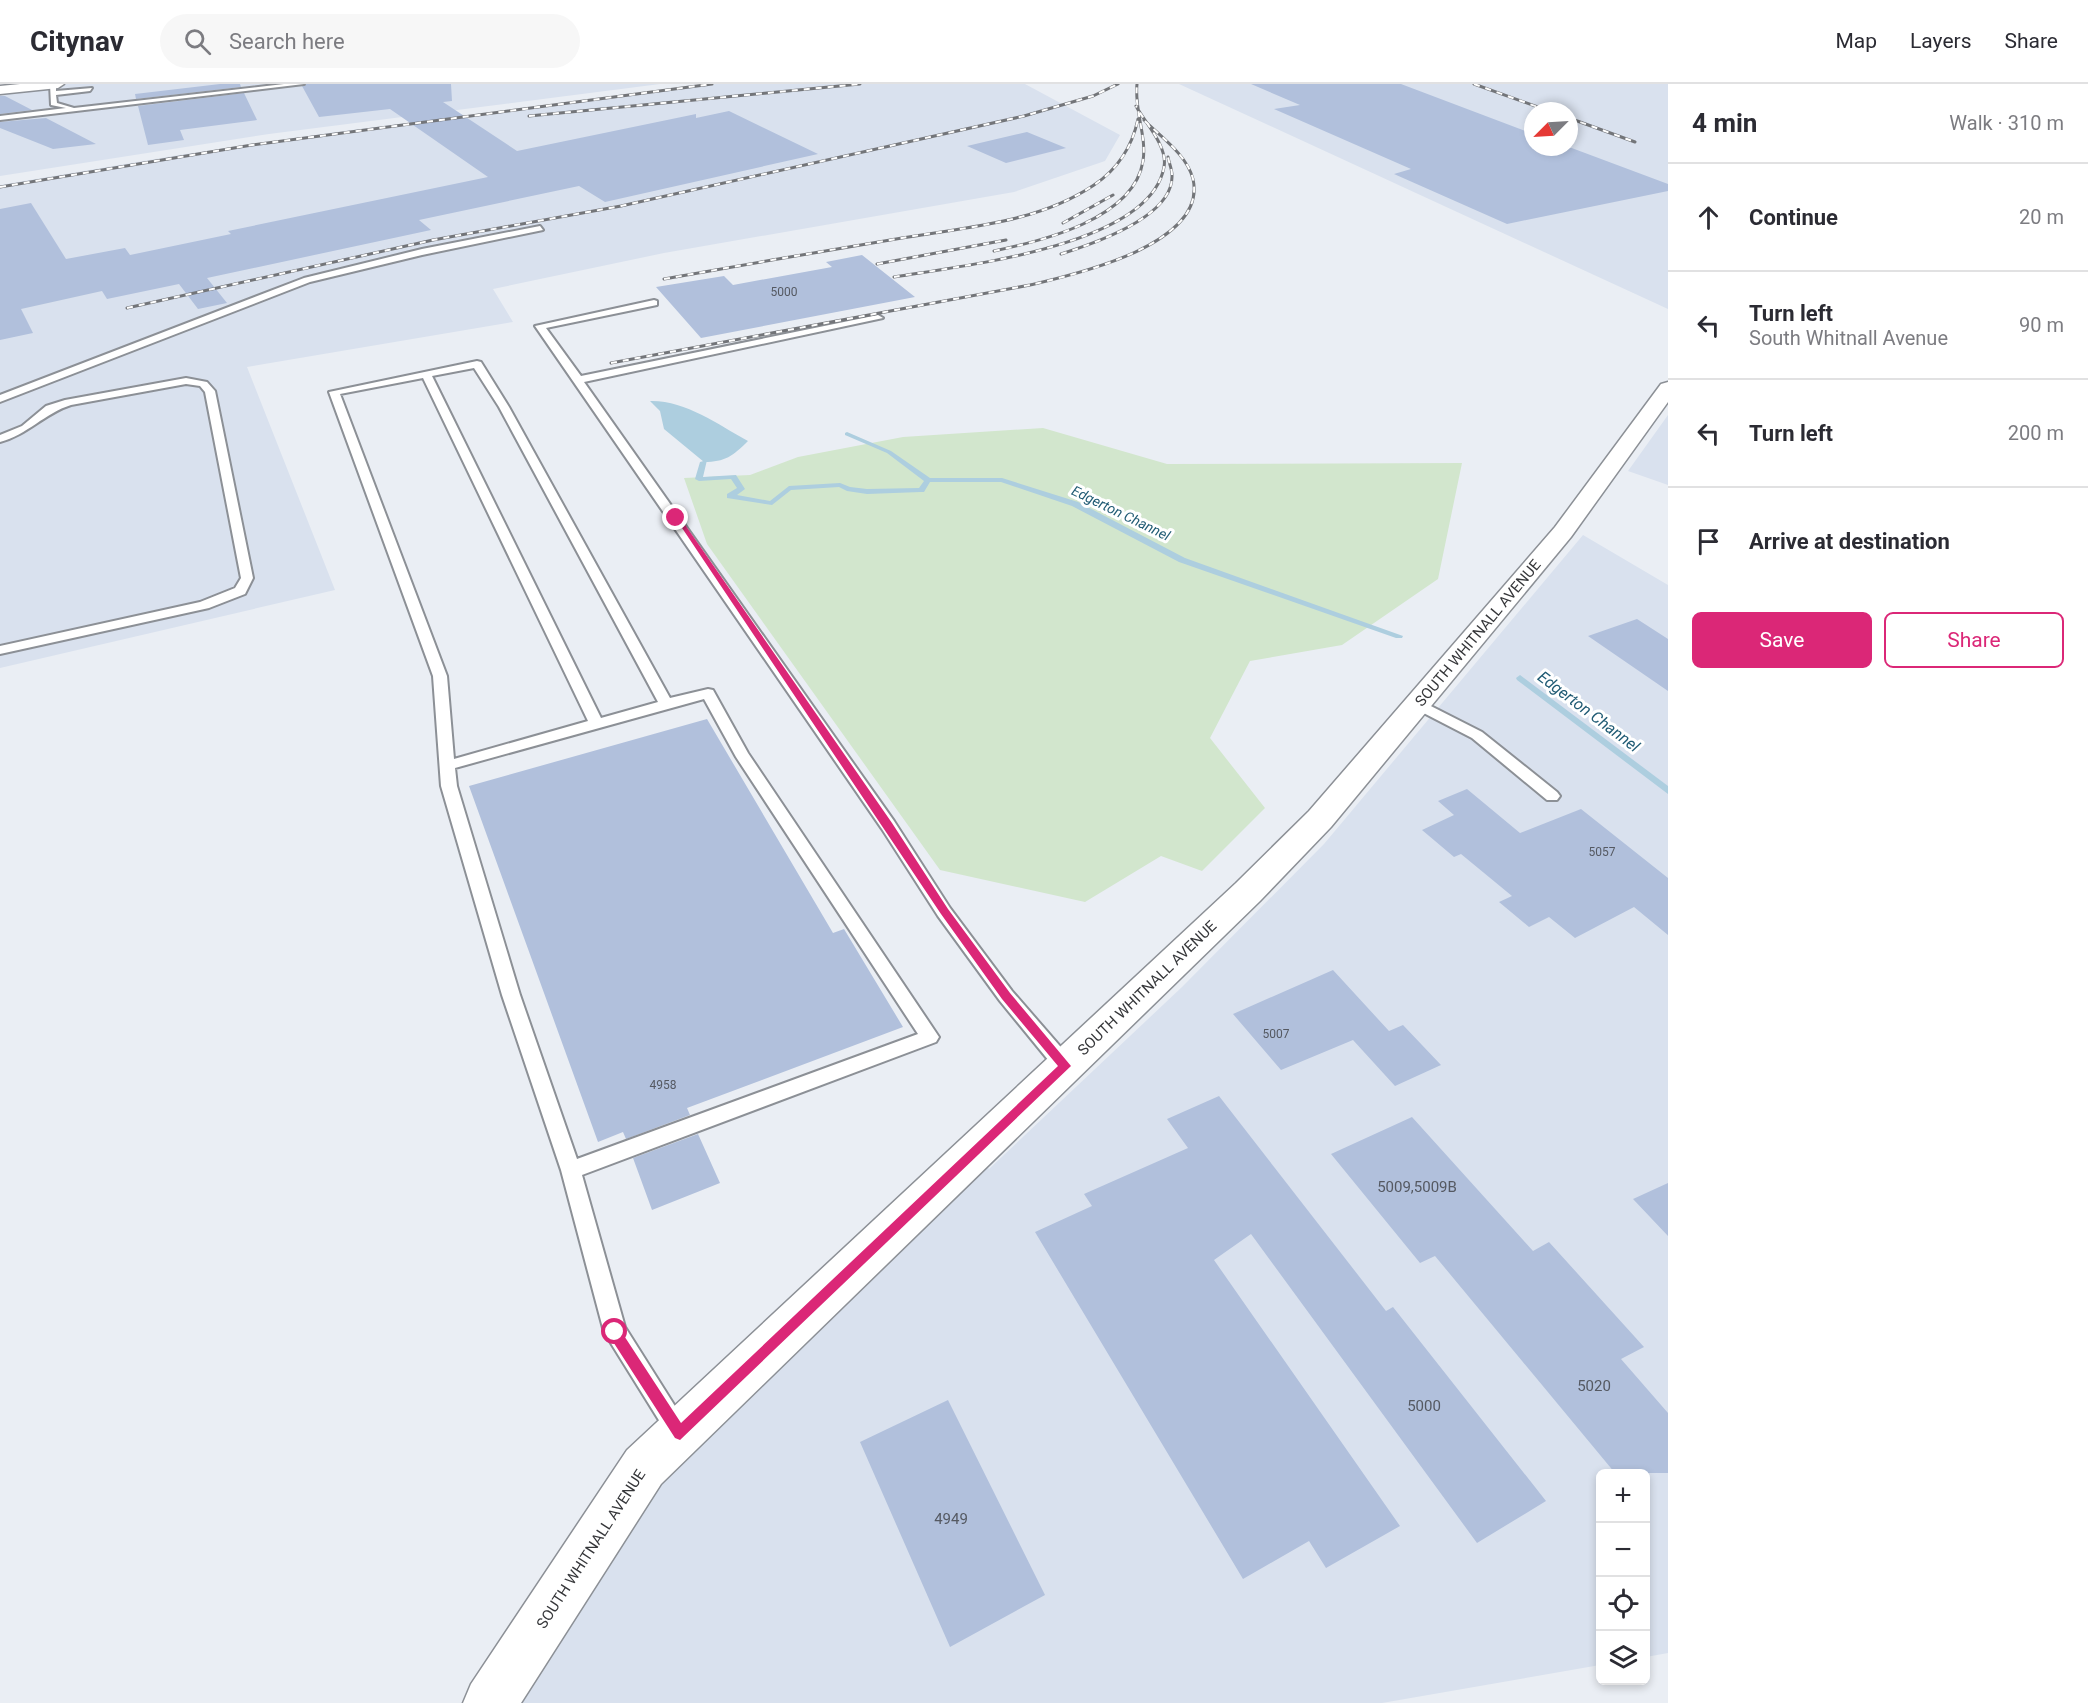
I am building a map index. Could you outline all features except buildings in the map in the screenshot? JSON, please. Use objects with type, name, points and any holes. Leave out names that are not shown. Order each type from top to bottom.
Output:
[{"type":"street","points":[[0,90],[55,87]]},
{"type":"street","name":"SOUTH WHITNALL AVENUE","points":[[490,1703],[644,1467],[1248,892],[1320,819],[1563,532],[1666,393]]},
{"type":"lane","points":[[0,118],[301,84]]},
{"type":"lane","points":[[90,88],[55,87],[54,105],[73,107],[167,97],[181,90]]},
{"type":"lane","points":[[0,399],[307,280],[422,252],[540,228]]},
{"type":"lane","points":[[654,303],[540,326],[683,527],[888,825],[944,912],[1006,996],[1065,1066]]},
{"type":"lane","points":[[577,380],[878,318]]},
{"type":"lane","points":[[666,704],[504,407],[477,364],[334,392],[440,676],[449,786],[511,995],[571,1170],[615,1332],[680,1433]]},
{"type":"lane","points":[[426,374],[596,723]]},
{"type":"lane","points":[[0,439],[26,428],[50,408],[69,402],[186,381],[203,384],[210,392],[247,578],[240,591],[204,605],[0,650]]},
{"type":"lane","points":[[446,766],[708,693],[741,754],[930,1037],[571,1170]]},
{"type":"lane","points":[[1417,704],[1477,735],[1552,796]]},
{"type":"shaded area","points":[[48,84],[660,84],[269,134],[0,176],[0,90]]},
{"type":"shaded area","points":[[716,84],[1025,84],[1120,135],[1105,161],[1014,192],[664,253],[493,289],[513,322],[247,367],[335,590],[0,668],[0,185],[336,132]]},
{"type":"shaded area","points":[[1179,84],[1668,84],[1668,309]]},
{"type":"shaded area","points":[[1668,415],[1668,485],[1628,471]]},
{"type":"shaded area","points":[[1583,535],[1668,585],[1668,1653],[1650,1656],[1650,1469],[1596,1469],[1596,1666],[1382,1703],[489,1703],[644,1467],[976,1150],[989,1169],[1182,987],[1324,844]]},
{"type":"green space","points":[[1043,428],[1167,464],[1462,463],[1438,579],[1342,645],[1250,661],[1210,738],[1265,808],[1202,871],[1161,856],[1085,902],[940,870],[707,544],[684,478],[750,475],[798,457],[903,437]]},
{"type":"water","points":[[650,401],[676,404],[748,441],[728,457],[718,461],[704,462],[664,429],[660,411]]},
{"type":"waterway","points":[[847,434],[889,452],[928,480]]},
{"type":"waterway","name":"Edgerton Channel","points":[[704,462],[699,479],[733,477],[741,489],[730,496],[772,503],[789,488],[840,485],[857,491],[921,490],[928,480]]},
{"type":"waterway","name":"Edgerton Channel","points":[[928,480],[1002,480],[1075,504],[1182,560],[1399,636]]},
{"type":"waterway","name":"Edgerton Channel","points":[[1520,678],[1668,791]]},
{"type":"railway","points":[[0,187],[252,145],[712,84]]},
{"type":"railway","points":[[529,116],[860,84]]},
{"type":"railway","points":[[127,308],[433,240],[621,206],[1024,116],[1093,96],[1118,84]]},
{"type":"railway","points":[[1137,84],[1138,109]]},
{"type":"railway","points":[[1474,84],[1524,102]]},
{"type":"railway","points":[[994,251],[1036,241],[1083,224],[1105,212],[1123,198],[1136,181],[1143,161],[1144,152],[1138,109]]},
{"type":"railway","points":[[1138,109],[1147,123]]},
{"type":"railway","points":[[664,279],[1026,216],[1072,198],[1103,179],[1128,148],[1138,119]]},
{"type":"railway","points":[[1144,120],[1147,123]]},
{"type":"railway","points":[[1578,121],[1635,142]]},
{"type":"railway","points":[[611,363],[1030,285],[1076,274],[1133,253],[1159,239],[1180,222],[1192,202],[1193,179],[1190,170],[1173,147],[1147,123]]},
{"type":"railway","points":[[894,277],[1048,248],[1090,234],[1125,216],[1151,194],[1164,167],[1163,151],[1147,123]]},
{"type":"railway","points":[[1061,254],[1111,236],[1146,216],[1160,204],[1169,190],[1172,175],[1168,157]]},
{"type":"railway","points":[[1063,223],[1113,195]]},
{"type":"railway","points":[[877,264],[1006,240]]},
{"type":"route","points":[[615,1332],[680,1433],[1065,1066],[1006,996],[944,912],[888,825],[676,518]]}]
